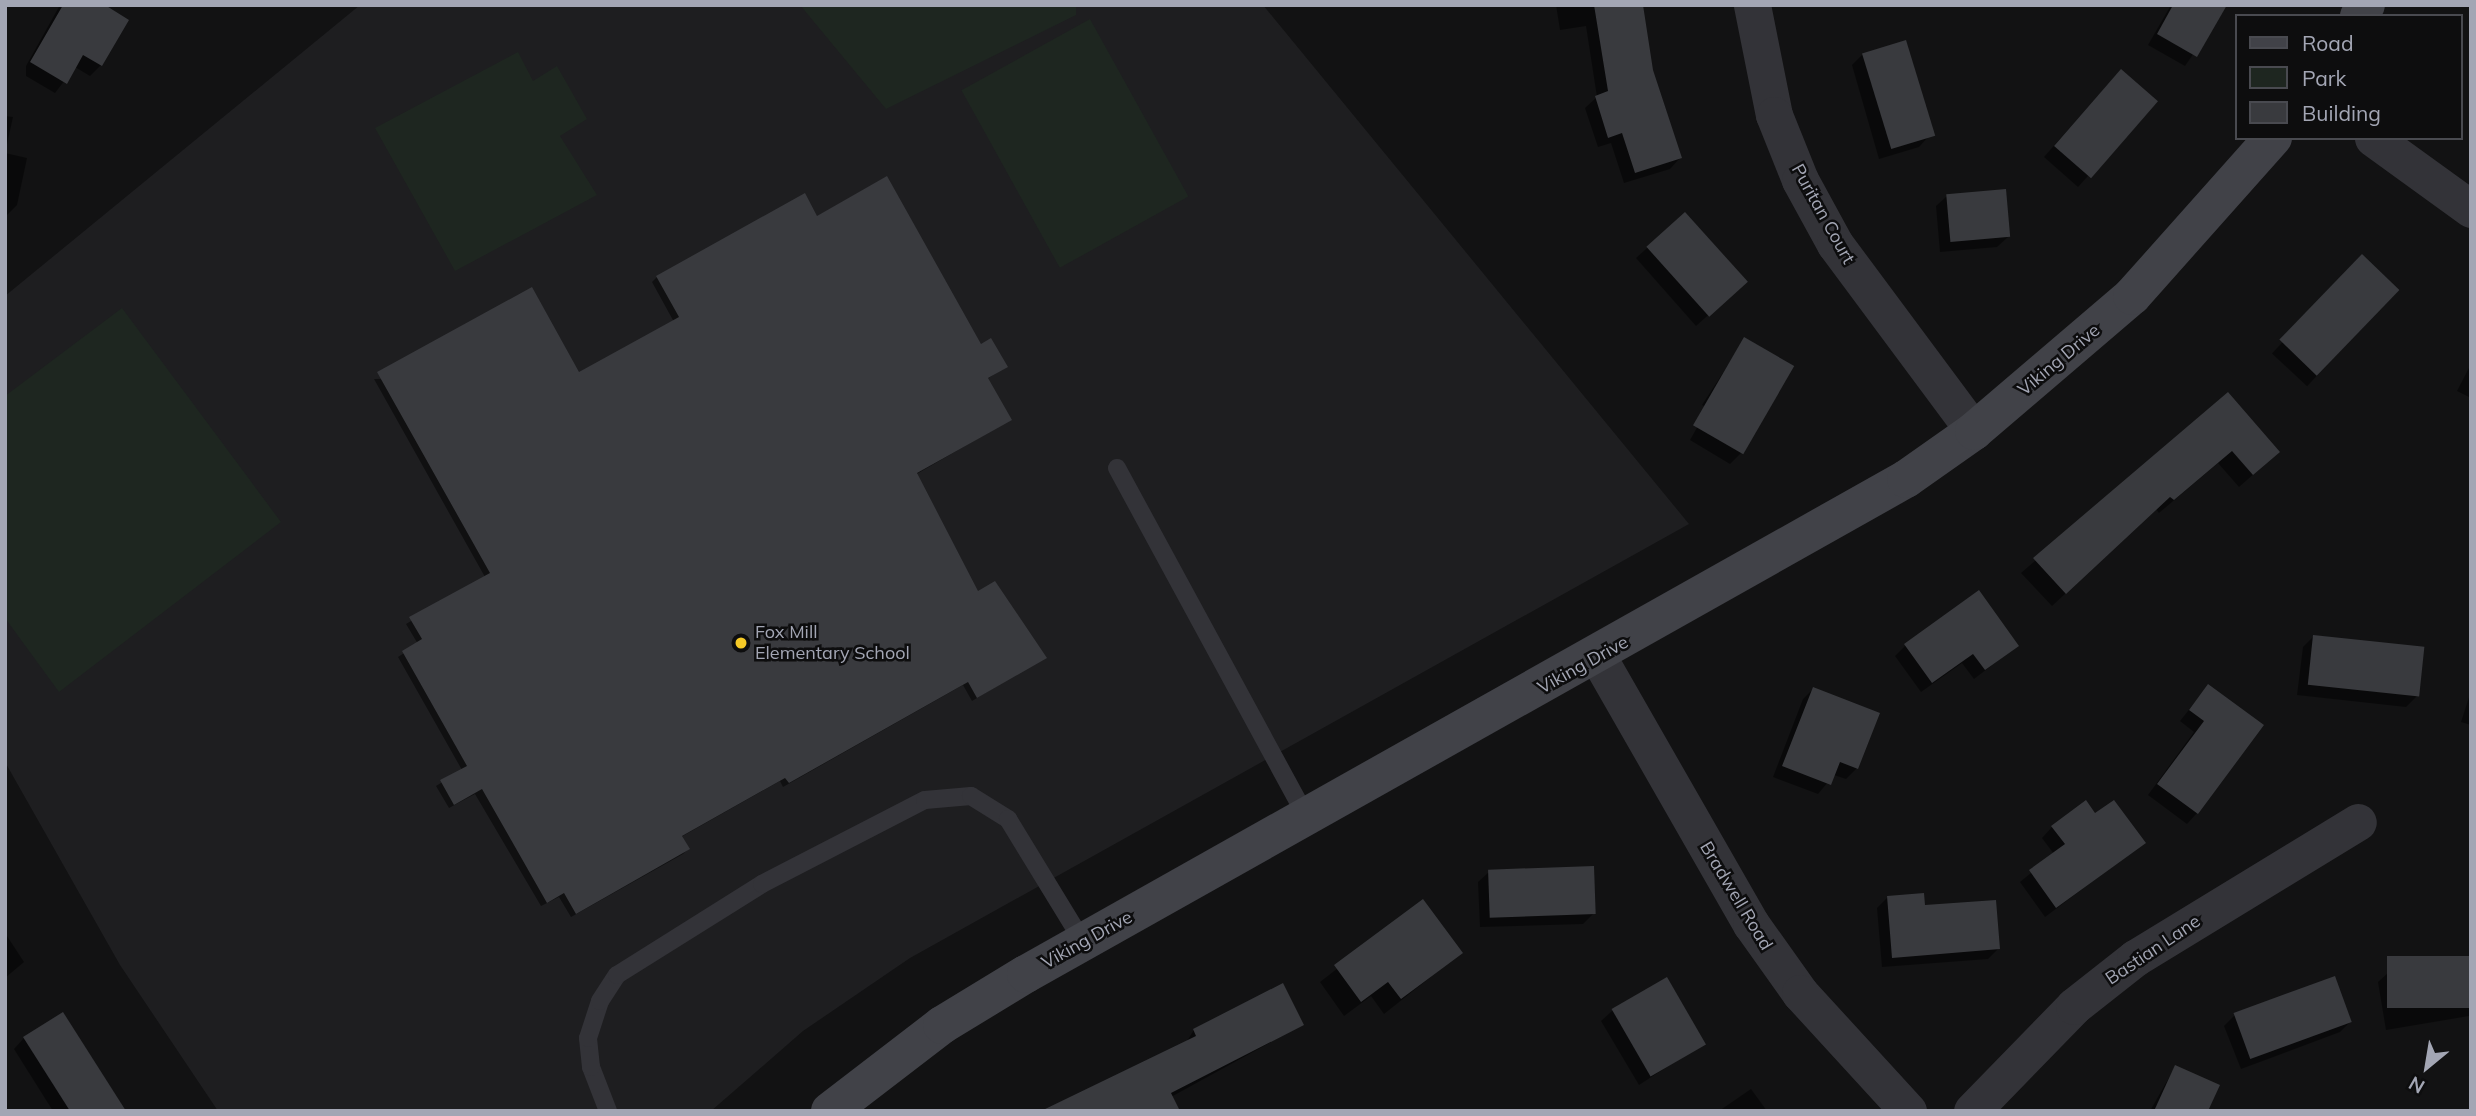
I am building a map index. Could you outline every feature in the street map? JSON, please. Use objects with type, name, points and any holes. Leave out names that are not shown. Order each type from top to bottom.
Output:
[{"type":"street","name":"Puritan Court","points":[[1752,5],[1774,115],[1800,180],[1836,244],[1974,431]]},
{"type":"street","name":"Viking Drive","points":[[830,1111],[943,1025],[1083,942],[1844,518],[1974,431],[2132,296],[2271,140]]},
{"type":"street","points":[[2376,140],[2471,209]]},
{"type":"street","name":"Bradwell Road","points":[[1598,657],[1751,924],[1808,1003],[1908,1111]]},
{"type":"street","name":"Bastian Lane","points":[[1972,1111],[2065,1014],[2135,958],[2358,822]]},
{"type":"lane","points":[[1117,468],[1307,818]]},
{"type":"lane","points":[[608,1111],[591,1067],[589,1038],[600,1001],[617,975],[762,884],[925,800],[971,796],[1008,819],[1083,942]]},
{"type":"shaded area","name":"Fox Mill Elementary School","points":[[360,5],[1263,5],[1689,524],[910,958],[803,1031],[711,1111],[218,1111],[120,965],[5,762],[5,296]]},
{"type":"green space","points":[[800,5],[1076,5],[1076,15],[886,109]]},
{"type":"green space","points":[[1090,19],[1188,197],[1060,268],[961,90]]},
{"type":"green space","points":[[518,52],[533,81],[557,66],[587,119],[560,136],[597,195],[455,271],[375,128]]},
{"type":"green space","points":[[122,308],[281,522],[59,692],[5,618],[5,396]]},
{"type":"building","points":[[63,5],[105,5],[129,20],[102,66],[83,55],[67,84],[30,62]]},
{"type":"building","points":[[1594,5],[1643,5],[1653,70],[1682,158],[1635,173],[1622,133],[1608,138],[1595,96],[1608,91]]},
{"type":"building","points":[[2173,5],[2227,5],[2197,57],[2157,34]]},
{"type":"building","points":[[1906,40],[1935,136],[1891,149],[1862,53]]},
{"type":"building","points":[[2121,69],[2158,101],[2091,178],[2054,146]]},
{"type":"building","points":[[887,176],[981,344],[991,338],[1008,367],[988,378],[1012,420],[917,473],[978,591],[995,581],[1047,658],[977,698],[968,682],[789,783],[785,778],[682,836],[690,849],[576,914],[564,893],[547,903],[482,789],[454,805],[440,780],[467,766],[402,651],[422,639],[409,617],[490,573],[377,372],[532,287],[579,372],[679,317],[656,276],[805,193],[817,216]]},
{"type":"building","points":[[2006,189],[2010,237],[1950,242],[1946,194]]},
{"type":"building","points":[[1685,212],[1748,282],[1709,317],[1646,247]]},
{"type":"building","points":[[2362,254],[2399,290],[2317,376],[2279,340]]},
{"type":"building","points":[[1744,337],[1794,366],[1743,454],[1693,425]]},
{"type":"building","points":[[2228,392],[2280,452],[2253,475],[2232,451],[2174,500],[2170,497],[2066,594],[2033,558]]},
{"type":"building","points":[[1979,590],[2019,646],[1985,670],[1973,654],[1932,683],[1904,644]]},
{"type":"building","points":[[2313,635],[2424,647],[2419,696],[2308,685]]},
{"type":"building","points":[[2208,684],[2264,725],[2198,814],[2157,784],[2204,721],[2189,710]]},
{"type":"building","points":[[1813,687],[1880,713],[1858,769],[1840,762],[1831,785],[1782,766]]},
{"type":"building","points":[[2086,800],[2095,813],[2114,800],[2146,843],[2056,908],[2029,870],[2065,844],[2051,826]]},
{"type":"building","points":[[1594,866],[1596,914],[1490,918],[1488,870]]},
{"type":"building","points":[[1924,893],[1925,905],[1996,900],[2000,949],[1892,958],[1887,896]]},
{"type":"building","points":[[1423,899],[1463,953],[1401,999],[1388,982],[1361,1002],[1334,965]]},
{"type":"building","points":[[2387,956],[2471,956],[2471,1008],[2387,1008]]},
{"type":"building","points":[[2335,976],[2352,1022],[2250,1059],[2234,1013]]},
{"type":"building","points":[[1667,977],[1706,1045],[1651,1077],[1612,1009]]},
{"type":"building","points":[[1283,983],[1304,1025],[1171,1093],[1180,1111],[1041,1111],[1196,1036],[1193,1029]]},
{"type":"building","points":[[63,1012],[126,1111],[70,1111],[23,1037]]},
{"type":"building","points":[[2175,1065],[2220,1085],[2208,1111],[2154,1111]]},
{"type":"place","name":"Fox Mill Elementary School","points":[[741,643]]}]
